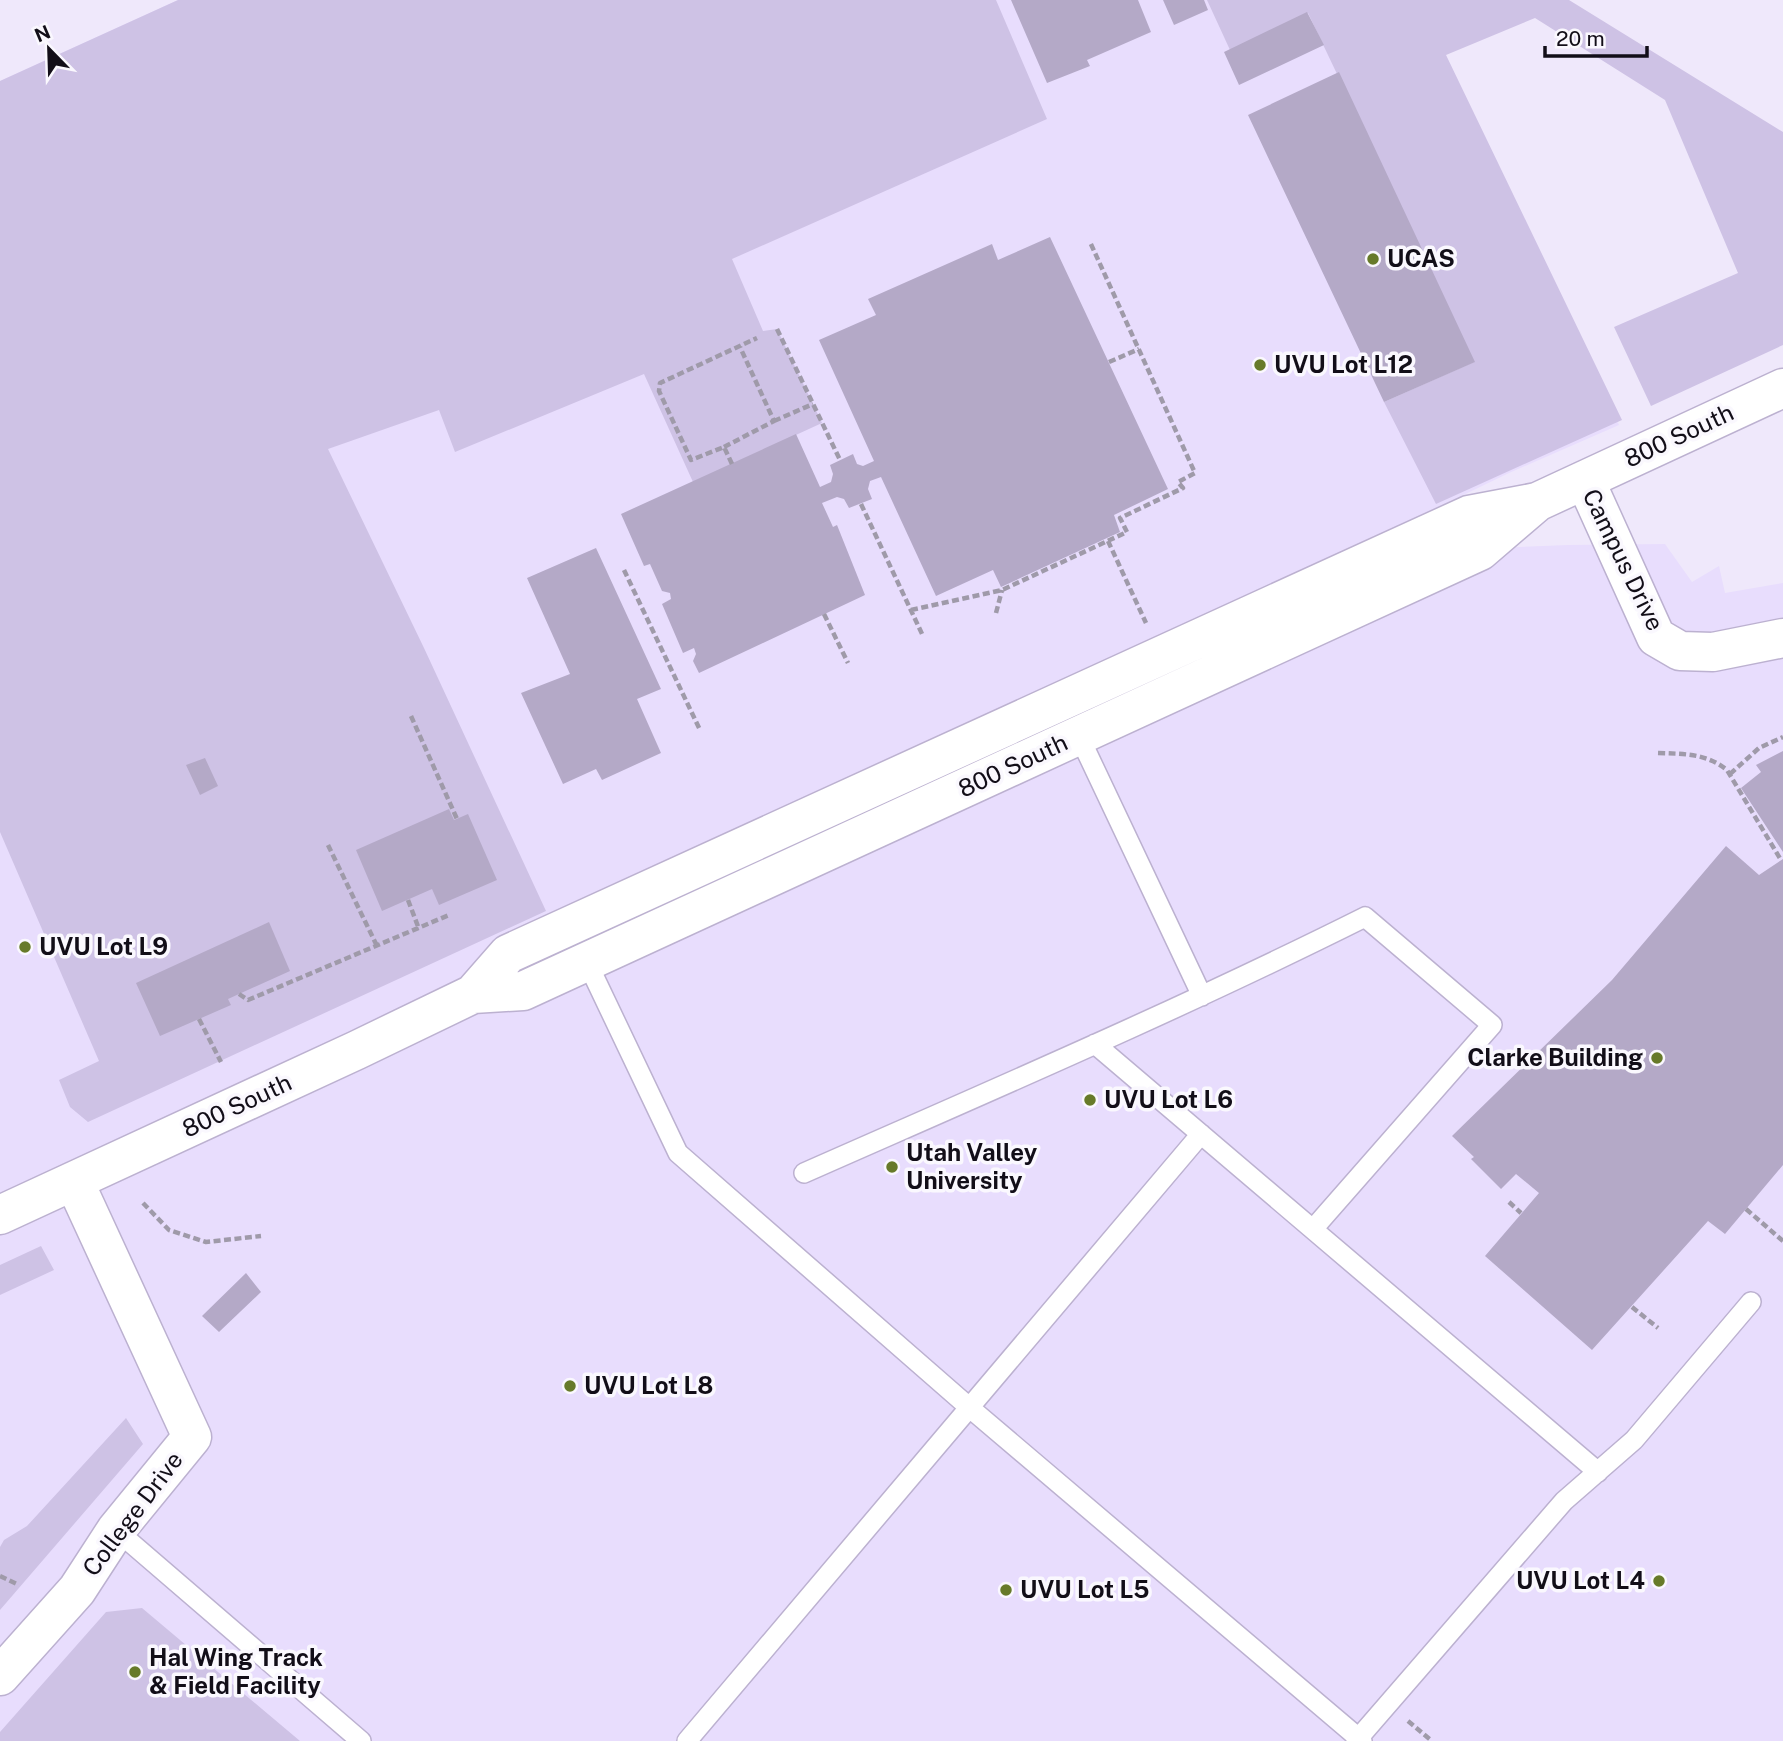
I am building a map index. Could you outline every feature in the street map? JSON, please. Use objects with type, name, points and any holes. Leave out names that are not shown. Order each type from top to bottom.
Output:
[{"type":"street","name":"800 South","points":[[473,994],[508,954],[1180,658],[1469,515],[1537,502],[1783,388]]},
{"type":"street","name":"Campus Drive","points":[[1585,480],[1656,637],[1680,651],[1713,652],[1783,638]]},
{"type":"street","name":"800 South","points":[[0,1215],[473,994],[523,991],[1079,736],[1180,658]]},
{"type":"street","points":[[587,962],[590,946],[600,935],[668,901],[676,879]]},
{"type":"street","name":"College Drive","points":[[0,1676],[77,1591],[116,1530],[192,1437],[74,1181]]},
{"type":"lane","points":[[1079,736],[1202,996]]},
{"type":"lane","points":[[804,1173],[1002,1088],[1365,917],[1492,1025],[1313,1229]]},
{"type":"lane","points":[[587,962],[678,1153],[970,1408],[1359,1740],[1557,1510],[1634,1440],[1751,1302]]},
{"type":"lane","points":[[1096,1044],[1598,1472]]},
{"type":"lane","points":[[687,1741],[1200,1134]]},
{"type":"lane","points":[[116,1530],[360,1741]]},
{"type":"path","points":[[911,610],[1002,590],[1127,533],[1119,518],[1183,488],[1178,482],[1195,473],[1090,242]]},
{"type":"path","points":[[777,329],[840,460]]},
{"type":"path","points":[[757,338],[660,383],[659,391],[691,460],[813,404]]},
{"type":"path","points":[[740,346],[774,421]]},
{"type":"path","points":[[1109,362],[1139,349]]},
{"type":"path","points":[[723,447],[732,464]]},
{"type":"path","points":[[861,504],[923,636]]},
{"type":"path","points":[[1108,541],[1180,658]]},
{"type":"path","points":[[624,570],[700,730]]},
{"type":"path","points":[[996,613],[1002,590]]},
{"type":"path","points":[[824,614],[848,663]]},
{"type":"path","points":[[411,716],[457,819]]},
{"type":"path","points":[[1730,774],[1759,748],[1783,737]]},
{"type":"path","points":[[1658,753],[1699,755],[1715,760],[1730,774],[1781,860]]},
{"type":"path","points":[[328,845],[377,946]]},
{"type":"path","points":[[408,900],[419,929]]},
{"type":"path","points":[[239,994],[248,1000],[449,915]]},
{"type":"path","points":[[199,1019],[221,1062]]},
{"type":"path","points":[[1509,1202],[1521,1213]]},
{"type":"path","points":[[143,1203],[169,1230],[206,1242],[261,1236]]},
{"type":"path","points":[[1746,1209],[1783,1241]]},
{"type":"path","points":[[1632,1307],[1658,1328]]},
{"type":"path","points":[[0,1576],[17,1584]]},
{"type":"shaded area","name":"Utah Valley University","points":[[178,0],[1420,0],[1619,425],[1509,473],[1341,554],[1665,544],[1692,582],[1719,566],[1725,593],[1783,583],[1783,1741],[0,1741],[0,81]]},
{"type":"shaded area","points":[[178,0],[996,0],[1047,119],[732,259],[763,331],[777,329],[822,423],[693,482],[644,374],[455,452],[439,410],[328,449],[546,911],[88,1122],[70,1107],[59,1080],[99,1061],[0,832],[0,81]]},
{"type":"shaded area","points":[[1207,0],[1569,0],[1783,132],[1783,345],[1651,406],[1614,327],[1738,273],[1665,100],[1535,18],[1446,55],[1622,420],[1436,504],[1384,402],[1474,362],[1308,13],[1230,50]]},
{"type":"shaded area","points":[[41,1246],[54,1270],[0,1295],[0,1265]]},
{"type":"shaded area","points":[[126,1418],[143,1444],[0,1610],[0,1547],[4,1540],[27,1526]]},
{"type":"shaded area","name":"Hal Wing Track & Field Facility","points":[[142,1608],[300,1741],[0,1741],[0,1732],[106,1612]]},
{"type":"building","points":[[1011,0],[1138,0],[1151,32],[1087,60],[1090,66],[1047,83]]},
{"type":"building","points":[[1163,0],[1204,0],[1208,10],[1174,25]]},
{"type":"building","points":[[1307,12],[1324,45],[1239,85],[1224,52]]},
{"type":"building","points":[[1339,72],[1475,362],[1384,402],[1248,115]]},
{"type":"building","points":[[1050,237],[1168,489],[1114,515],[1120,532],[1001,587],[993,570],[936,596],[881,477],[870,481],[868,489],[872,499],[849,508],[844,499],[837,497],[822,503],[833,527],[837,525],[865,595],[699,673],[693,661],[696,654],[694,648],[683,653],[662,604],[671,599],[670,593],[662,591],[650,564],[644,566],[621,514],[796,434],[820,487],[831,482],[833,474],[830,465],[853,454],[857,464],[863,466],[874,461],[819,340],[876,315],[868,299],[992,244],[998,260]]},
{"type":"building","points":[[596,548],[661,689],[637,699],[661,753],[602,780],[596,769],[563,784],[521,693],[570,674],[527,578]]},
{"type":"building","points":[[1783,751],[1783,852],[1741,788],[1761,772],[1756,765]]},
{"type":"building","points":[[205,758],[218,786],[200,795],[186,765]]},
{"type":"building","points":[[449,809],[454,820],[468,814],[497,880],[439,905],[432,889],[382,911],[356,850]]},
{"type":"building","name":"Clarke Building","points":[[1726,846],[1759,875],[1783,859],[1783,1165],[1725,1234],[1708,1221],[1592,1350],[1485,1256],[1539,1193],[1516,1174],[1501,1189],[1452,1136],[1612,980]]},
{"type":"building","points":[[269,922],[290,971],[228,999],[231,1005],[160,1036],[136,983]]},
{"type":"building","points":[[246,1273],[261,1292],[219,1332],[202,1316]]},
{"type":"place","name":"UCAS","points":[[1373,259]]},
{"type":"place","name":"UVU Lot L12","points":[[1260,365]]},
{"type":"place","name":"UVU Lot L9","points":[[25,947]]},
{"type":"place","name":"Clarke Building","points":[[1657,1058]]},
{"type":"place","name":"UVU Lot L6","points":[[1090,1100]]},
{"type":"place","name":"Utah Valley University","points":[[892,1167]]},
{"type":"place","name":"UVU Lot L8","points":[[570,1386]]},
{"type":"place","name":"UVU Lot L4","points":[[1659,1581]]},
{"type":"place","name":"UVU Lot L5","points":[[1006,1590]]},
{"type":"place","name":"Hal Wing Track & Field Facility","points":[[135,1672]]}]
